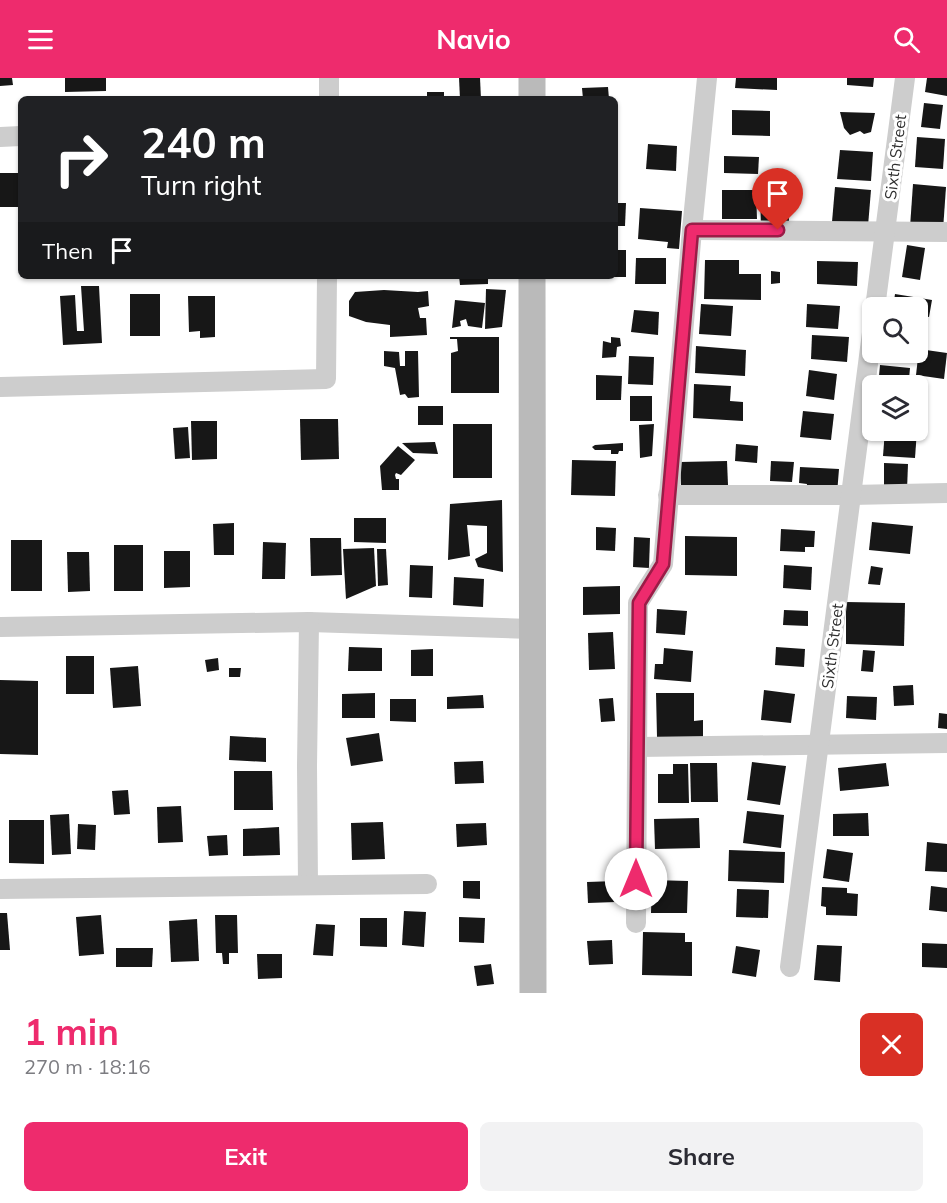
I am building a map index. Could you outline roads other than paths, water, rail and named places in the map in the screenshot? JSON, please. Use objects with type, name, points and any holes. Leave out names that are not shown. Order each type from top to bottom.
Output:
[{"type":"main road","points":[[532,78],[532,96]]},
{"type":"main road","points":[[532,279],[533,993]]},
{"type":"street","points":[[328,96],[329,78]]},
{"type":"street","points":[[636,922],[639,603],[663,564],[707,78]]},
{"type":"street","name":"Sixth Street","points":[[876,297],[905,78]]},
{"type":"street","points":[[0,136],[18,136]]},
{"type":"street","points":[[692,230],[947,232]]},
{"type":"street","points":[[0,387],[327,379],[327,279]]},
{"type":"street","name":"Sixth Street","points":[[790,968],[868,363]]},
{"type":"street","points":[[668,495],[947,493]]},
{"type":"street","points":[[308,885],[309,622]]},
{"type":"street","points":[[0,627],[309,622],[531,629]]},
{"type":"street","points":[[638,747],[947,743]]},
{"type":"street","points":[[0,889],[427,884]]}]
